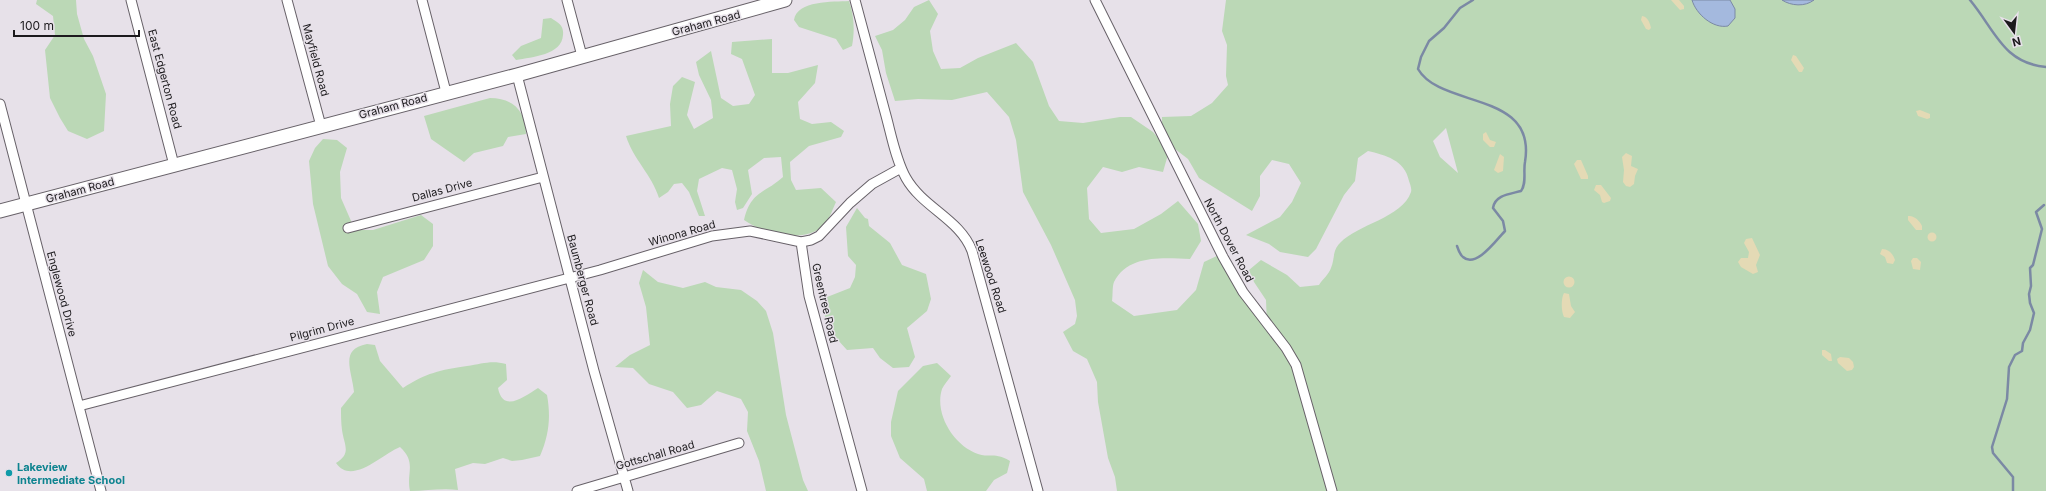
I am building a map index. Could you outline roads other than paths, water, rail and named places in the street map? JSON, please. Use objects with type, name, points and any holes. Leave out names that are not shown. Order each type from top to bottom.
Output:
[{"type":"main road","name":"Graham Road","points":[[0,211],[446,92],[517,75],[786,0]]},
{"type":"street","name":"East Edgerton Road","points":[[131,0],[174,165]]},
{"type":"street","name":"Mayfield Road","points":[[288,0],[321,126]]},
{"type":"street","points":[[422,0],[446,92]]},
{"type":"street","points":[[567,0],[582,56]]},
{"type":"street","name":"Leewood Road","points":[[855,0],[902,168],[917,193],[930,207],[957,228],[970,244],[981,279],[1038,491]]},
{"type":"street","name":"North Dover Road","points":[[1095,0],[1223,257],[1243,292],[1286,348],[1296,365],[1332,491]]},
{"type":"street","name":"Baumberger Road","points":[[517,75],[543,177],[571,276],[592,364],[628,491]]},
{"type":"street","name":"Englewood Drive","points":[[0,104],[101,491]]},
{"type":"street","points":[[801,242],[819,236],[850,203],[872,184],[902,168]]},
{"type":"street","name":"Dallas Drive","points":[[348,228],[543,177]]},
{"type":"street","name":"Winona Road","points":[[571,276],[724,233],[757,232],[801,242]]},
{"type":"street","name":"Greentree Road","points":[[801,242],[809,296],[862,491]]},
{"type":"street","name":"Pilgrim Drive","points":[[79,406],[571,276]]},
{"type":"street","name":"Gottschall Road","points":[[578,491],[739,443]]},
{"type":"water","points":[[1692,0],[1730,0],[1735,9],[1735,18],[1728,26],[1711,23],[1701,15]]},
{"type":"water","points":[[1782,0],[1814,0],[1806,4],[1798,5],[1790,4]]},
{"type":"waterway","points":[[1457,246],[1462,256],[1468,260],[1474,259],[1486,252],[1505,231],[1503,221],[1493,208],[1494,204],[1497,200],[1508,194],[1521,191],[1524,181],[1525,139],[1517,123],[1502,111],[1446,90],[1430,82],[1418,69],[1421,57],[1429,41],[1444,28],[1460,8],[1473,0]]},
{"type":"waterway","points":[[1970,0],[2001,43],[2010,52],[2031,64],[2046,67]]},
{"type":"waterway","points":[[2013,491],[2013,477],[1993,453],[1992,447],[2007,399],[2009,367],[2015,355],[2022,351],[2023,343],[2030,330],[2034,313],[2030,303],[2029,294],[2031,286],[2030,268],[2033,265],[2042,229],[2036,212],[2044,205]]},
{"type":"place","name":"Lakeview Intermediate School","points":[[9,473]]}]
